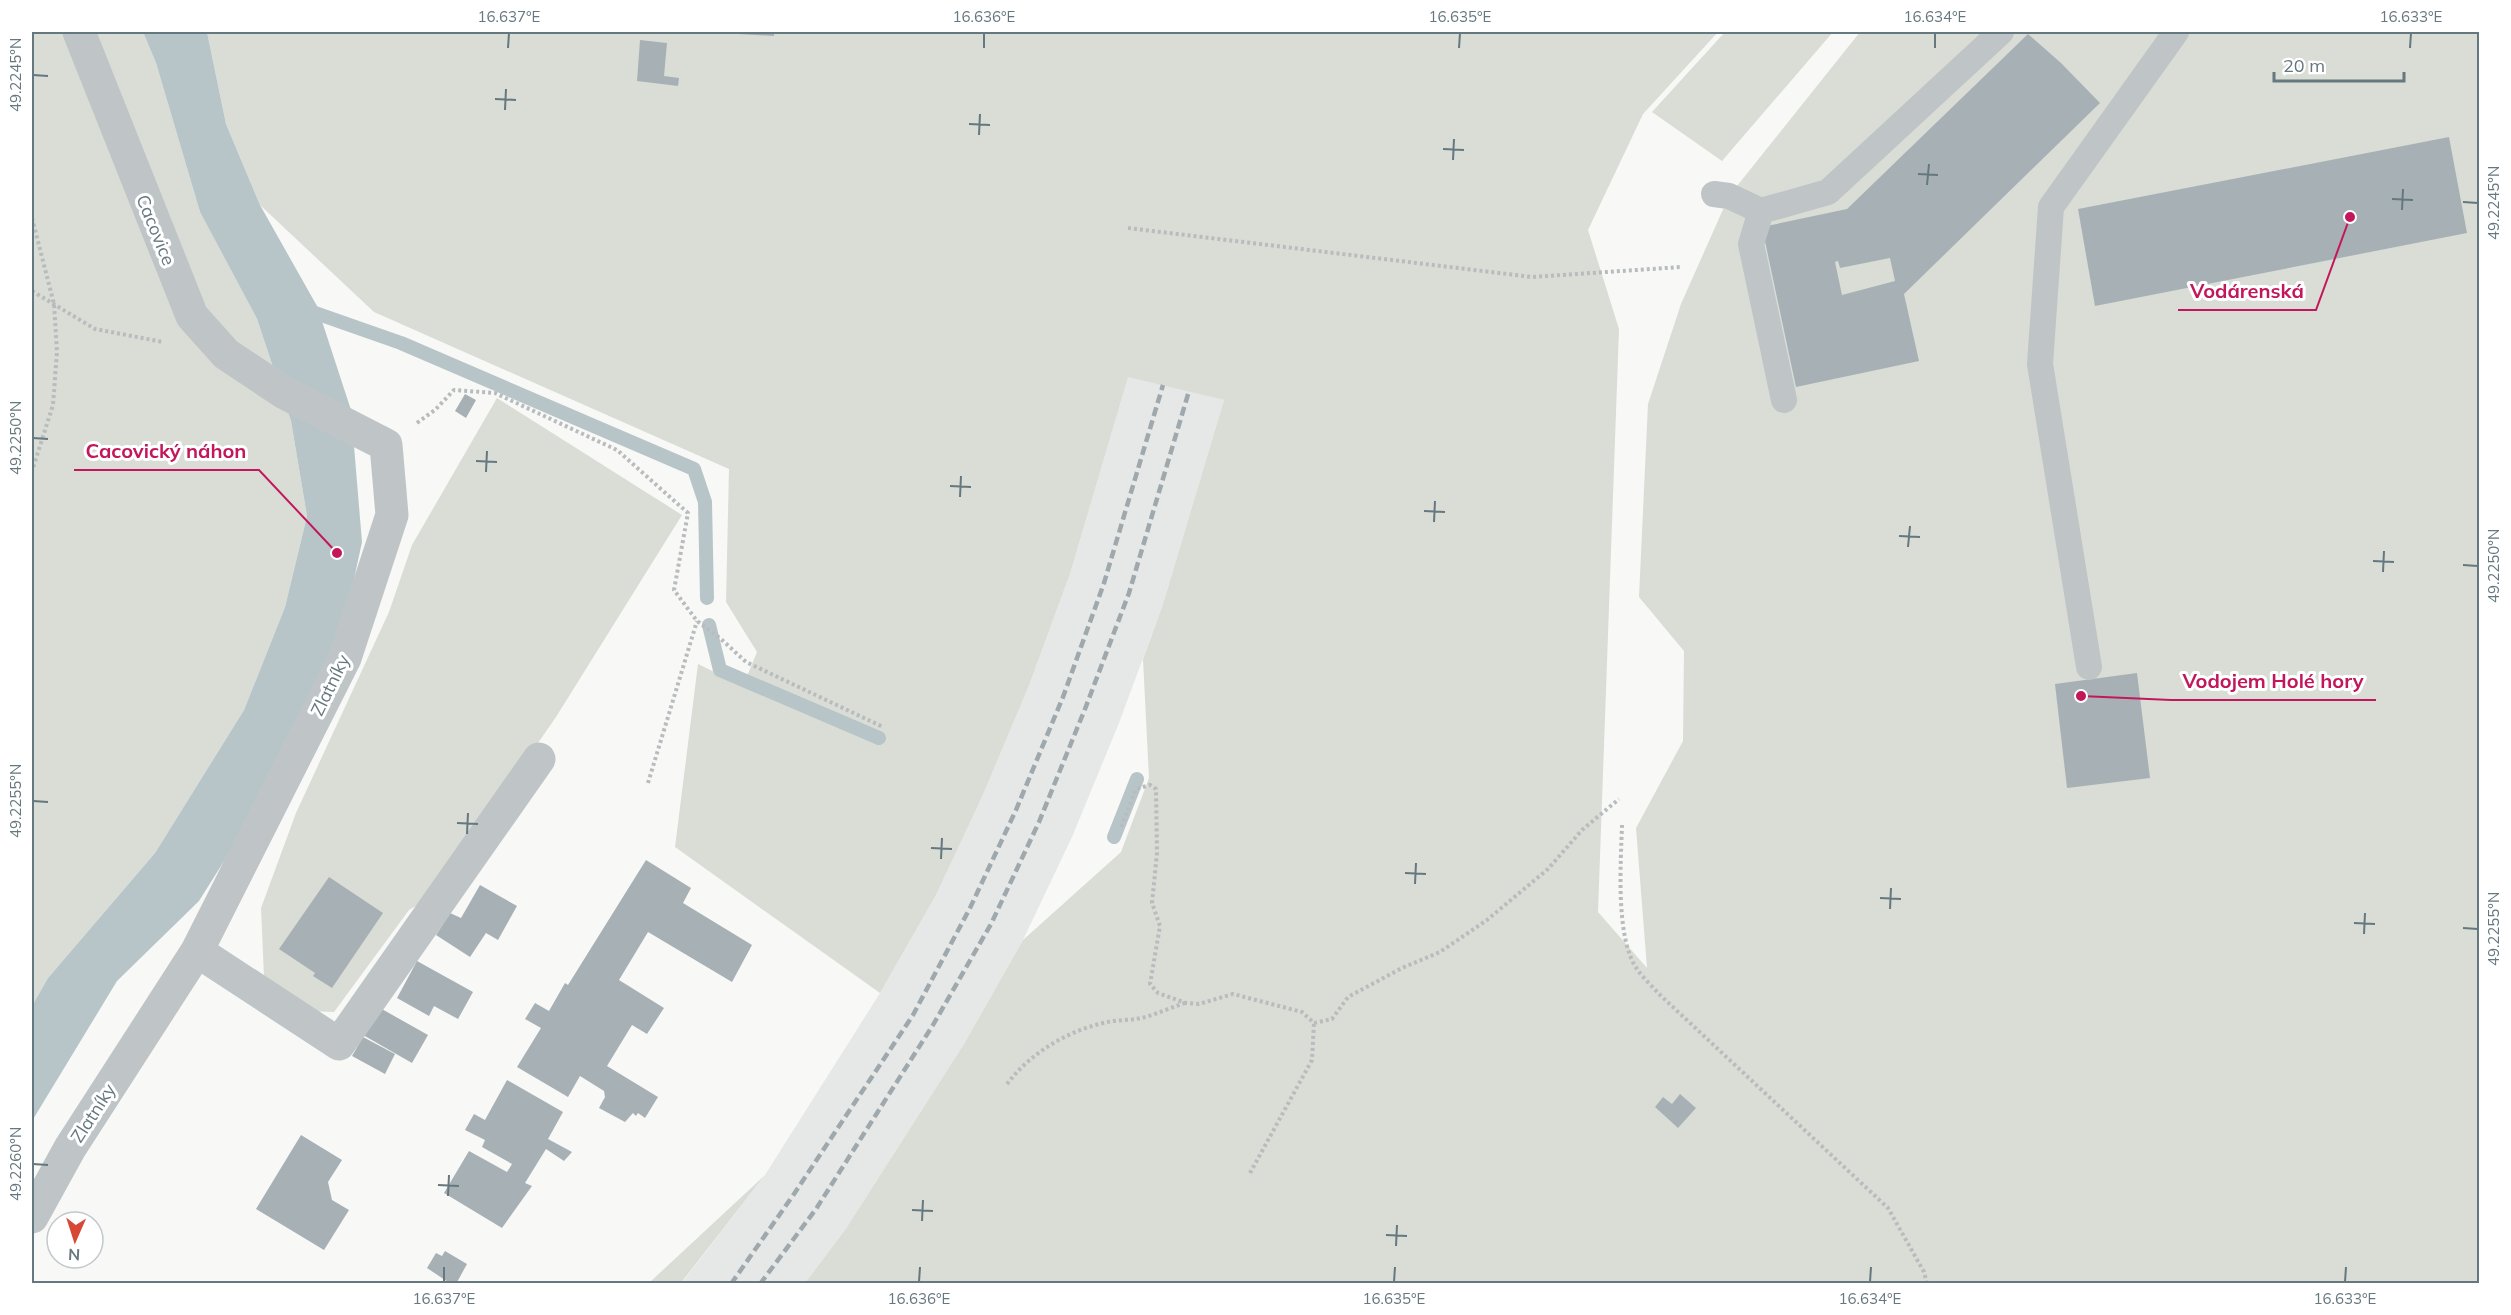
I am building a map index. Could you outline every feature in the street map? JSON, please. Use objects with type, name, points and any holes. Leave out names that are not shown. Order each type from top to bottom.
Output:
[{"type":"street","name":"Cacovice","points":[[79,32],[163,250],[192,316],[226,354],[283,392],[386,445]]},
{"type":"street","name":"Zlatníky","points":[[32,1217],[70,1148],[196,951],[345,658],[392,515],[386,445]]},
{"type":"street","points":[[196,951],[339,1044],[539,759]]},
{"type":"lane","points":[[1714,194],[1729,196],[1761,211],[1828,192],[2001,32]]},
{"type":"lane","points":[[2089,667],[2040,364],[2051,207],[2176,32]]},
{"type":"lane","points":[[1761,211],[1751,244],[1784,400]]},
{"type":"path","points":[[32,218],[54,304],[57,352],[54,405],[32,471]]},
{"type":"path","points":[[1128,228],[1532,277],[1681,267]]},
{"type":"path","points":[[32,291],[95,329],[226,354]]},
{"type":"path","points":[[386,445],[435,410],[454,390],[495,393],[617,450],[688,513],[674,590],[697,621],[746,662],[883,727]]},
{"type":"path","points":[[648,783],[697,621]]},
{"type":"path","points":[[1121,828],[1136,789],[1150,786],[1156,789],[1157,853],[1152,903],[1160,926],[1150,984],[1158,993],[1186,1003],[1199,1004],[1233,994],[1302,1012],[1314,1023]]},
{"type":"path","points":[[1314,1023],[1332,1019],[1348,997],[1402,968],[1440,952],[1487,920],[1548,869],[1582,830],[1619,799]]},
{"type":"path","points":[[1622,825],[1620,886],[1626,942],[1635,968],[1659,994],[1766,1091],[1888,1208],[1924,1272],[1928,1284]]},
{"type":"path","points":[[1007,1084],[1020,1066],[1052,1043],[1090,1027],[1137,1018],[1186,1003]]},
{"type":"path","points":[[1250,1173],[1312,1060],[1314,1023]]},
{"type":"shaded area","points":[[32,32],[143,32],[156,63],[200,212],[257,319],[291,421],[307,516],[285,607],[244,710],[155,853],[48,978],[32,1006]]},
{"type":"shaded area","points":[[143,32],[207,32],[226,124],[260,205],[317,306],[351,410],[362,542],[341,639],[243,831],[199,901],[117,981],[32,1121],[32,1006],[48,978],[155,853],[244,710],[285,607],[307,516],[291,421],[257,319],[200,212],[156,63]]},
{"type":"shaded area","points":[[207,32],[1718,32],[1643,114],[1588,230],[1619,329],[1598,912],[1647,968],[1636,828],[1683,741],[1684,651],[1639,597],[1648,404],[1681,304],[1729,196],[1860,32],[2479,32],[2479,1283],[805,1283],[845,1230],[964,1044],[1023,940],[1121,852],[1149,778],[1143,659],[1163,604],[1224,400],[1128,377],[1070,574],[1028,688],[982,797],[936,895],[880,993],[675,847],[698,664],[743,686],[757,652],[726,602],[729,469],[374,312],[260,205],[226,124]]},
{"type":"shaded area","points":[[1725,32],[1833,32],[1722,161],[1652,112]]},
{"type":"shaded area","points":[[1128,376],[1224,400],[1163,604],[1119,723],[1072,837],[1023,940],[964,1044],[845,1230],[805,1283],[681,1284],[765,1175],[880,993],[936,895],[982,797],[1028,688],[1070,574]]},
{"type":"shaded area","points":[[497,398],[682,515],[556,717],[431,897],[409,910],[334,1012],[310,1011],[264,977],[261,908],[296,813],[389,612],[412,545]]},
{"type":"shaded area","points":[[765,1175],[681,1283],[649,1283]]},
{"type":"building","points":[[738,32],[774,32],[774,36],[738,34]]},
{"type":"building","points":[[2028,34],[2061,63],[2100,103],[1904,294],[1919,361],[1796,387],[1762,227],[1847,209]],"holes":[[[1890,258],[1895,281],[1842,295],[1835,262],[1838,261],[1840,268]]]},
{"type":"building","points":[[640,40],[667,43],[664,76],[679,78],[678,86],[637,81]]},
{"type":"building","points":[[2449,137],[2467,233],[2095,306],[2078,209]]},
{"type":"building","points":[[465,394],[476,400],[466,418],[455,411]]},
{"type":"building","points":[[2137,673],[2150,778],[2067,788],[2055,684]]},
{"type":"building","points":[[646,860],[691,888],[683,903],[752,945],[732,982],[648,932],[619,980],[664,1008],[647,1034],[632,1025],[607,1066],[658,1097],[645,1118],[638,1113],[636,1116],[633,1113],[625,1122],[599,1108],[605,1097],[604,1091],[580,1076],[568,1097],[517,1067],[541,1028],[525,1019],[535,1003],[549,1011],[565,983],[568,985]]},
{"type":"building","points":[[329,877],[383,913],[332,988],[313,976],[315,973],[279,949]]},
{"type":"building","points":[[480,885],[517,906],[498,940],[486,933],[470,957],[436,935],[450,913],[461,918]]},
{"type":"building","points":[[417,961],[473,992],[458,1019],[434,1006],[429,1016],[397,998]]},
{"type":"building","points":[[380,1008],[428,1035],[412,1063],[363,1035]]},
{"type":"building","points":[[363,1037],[395,1054],[385,1074],[352,1056]]},
{"type":"building","points":[[507,1080],[563,1112],[548,1139],[572,1152],[564,1161],[546,1149],[525,1183],[532,1186],[502,1228],[444,1193],[469,1151],[507,1172],[512,1164],[482,1147],[485,1140],[465,1130],[474,1114],[485,1120]]},
{"type":"building","points":[[1680,1094],[1696,1108],[1678,1128],[1655,1107],[1663,1097],[1672,1104]]},
{"type":"building","points":[[301,1135],[342,1160],[328,1182],[332,1200],[349,1210],[324,1250],[256,1209]]},
{"type":"building","points":[[445,1251],[467,1264],[456,1284],[451,1284],[427,1268],[436,1253],[442,1256]]},
{"type":"waterway","points":[[304,309],[401,343],[694,469],[705,502],[707,598]]},
{"type":"waterway","points":[[709,625],[720,670],[879,738]]},
{"type":"waterway","points":[[1114,837],[1137,779]]},
{"type":"railway","points":[[731,1284],[913,1015],[970,908],[1016,810],[1063,697],[1104,583],[1163,385]]},
{"type":"railway","points":[[760,1284],[816,1209],[933,1025],[991,924],[1039,822],[1129,593],[1189,391]]},
{"type":"place","name":"Vodárenská","points":[[2350,217]]},
{"type":"place","name":"Cacovický náhon","points":[[337,553]]},
{"type":"place","name":"Vodojem Holé hory","points":[[2081,696]]}]
